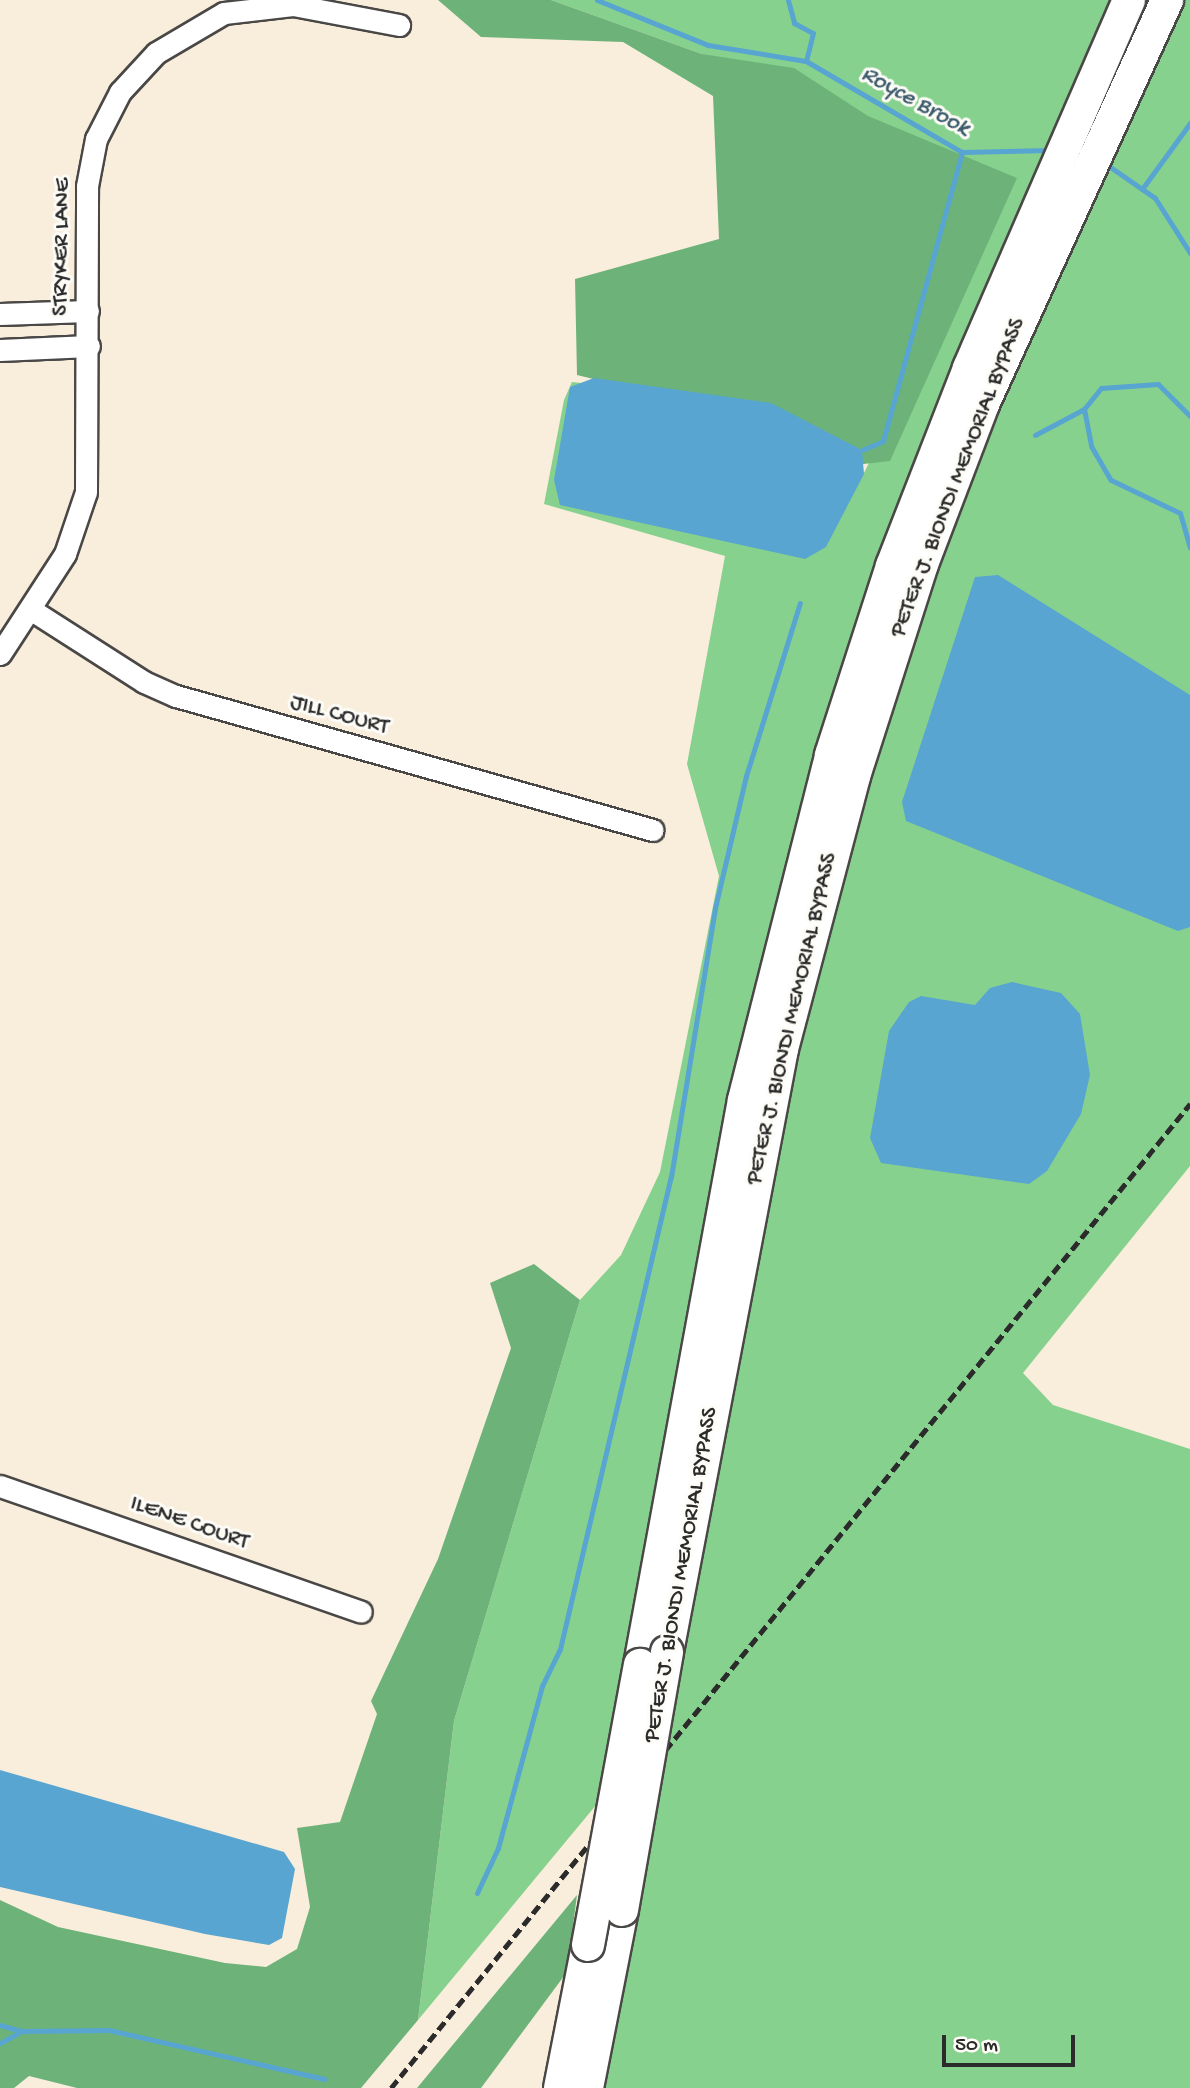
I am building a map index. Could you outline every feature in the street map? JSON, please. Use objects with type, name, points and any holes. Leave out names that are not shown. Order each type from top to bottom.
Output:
[{"type":"highway","name":"PETER J. BIONDI MEMORIAL BYPASS","points":[[560,2088],[588,1945],[653,1658],[810,930],[922,564],[1046,225],[1088,93],[1129,0]]},
{"type":"highway","name":"PETER J. BIONDI MEMORIAL BYPASS","points":[[1046,225],[1112,118],[1167,0]]},
{"type":"highway","name":"PETER J. BIONDI MEMORIAL BYPASS","points":[[587,2088],[622,1910],[653,1658]]},
{"type":"street","name":"STRYKER LANE","points":[[0,654],[65,554],[86,492],[89,346],[87,186],[96,139],[120,92],[156,53],[202,24],[253,7],[293,5],[399,25]]},
{"type":"street","points":[[0,314],[88,311]]},
{"type":"street","points":[[0,350],[89,346]]},
{"type":"street","name":"JILL COURT","points":[[30,609],[144,682],[176,696],[652,830]]},
{"type":"street","name":"ILENE COURT","points":[[0,1486],[361,1612]]},
{"type":"green space","points":[[438,0],[551,0],[702,54],[794,68],[868,116],[1017,178],[890,461],[837,467],[780,424],[577,375],[575,279],[719,239],[713,96],[623,42],[481,37]]},
{"type":"green space","points":[[551,0],[1190,0],[1190,1166],[1023,1373],[1053,1405],[1190,1449],[1190,2088],[603,2088],[669,1717],[418,2020],[454,1721],[580,1300],[621,1255],[660,1172],[719,876],[687,764],[725,556],[544,504],[564,400],[572,382],[666,392],[863,475],[900,399],[702,54]]},
{"type":"green space","points":[[534,1264],[580,1300],[454,1721],[418,2020],[361,2088],[77,2088],[29,2076],[14,2088],[0,2088],[0,1900],[58,1927],[225,1963],[266,1967],[297,1949],[310,1907],[297,1828],[340,1822],[377,1714],[371,1701],[438,1559],[511,1348],[490,1283]]},
{"type":"green space","points":[[577,1895],[567,1972],[481,2088],[417,2088]]},
{"type":"water","points":[[594,378],[771,403],[862,450],[864,474],[826,547],[805,559],[560,505],[554,480],[570,387]]},
{"type":"water","points":[[998,575],[1190,695],[1190,927],[1178,931],[906,821],[902,802],[975,577]]},
{"type":"water","points":[[1012,982],[1061,993],[1080,1014],[1090,1075],[1081,1114],[1047,1171],[1029,1184],[881,1163],[870,1138],[889,1031],[909,1002],[921,996],[975,1005],[990,988]]},
{"type":"water","points":[[0,1770],[284,1852],[295,1869],[282,1938],[269,1945],[205,1934],[0,1887]]},
{"type":"waterway","name":"Royce Brook","points":[[597,0],[708,45],[806,61],[962,152],[1053,150]]},
{"type":"waterway","points":[[788,0],[794,23],[813,33],[806,61]]},
{"type":"waterway","points":[[1142,189],[1190,123]]},
{"type":"waterway","points":[[862,450],[883,441],[962,152]]},
{"type":"waterway","name":"Royce Brook","points":[[1103,162],[1155,198],[1190,253]]},
{"type":"waterway","name":"Royce Brook","points":[[1190,416],[1158,384],[1101,388],[1084,409],[1091,446],[1111,480],[1180,513],[1190,548]]},
{"type":"waterway","points":[[1035,435],[1084,409]]},
{"type":"waterway","points":[[477,1893],[498,1848],[542,1686],[560,1649],[671,1177],[715,908],[746,776],[800,603]]},
{"type":"waterway","points":[[0,2025],[21,2031]]},
{"type":"waterway","points":[[0,2043],[22,2031],[109,2030],[324,2079]]},
{"type":"railway","points":[[391,2088],[1190,1104]]}]
